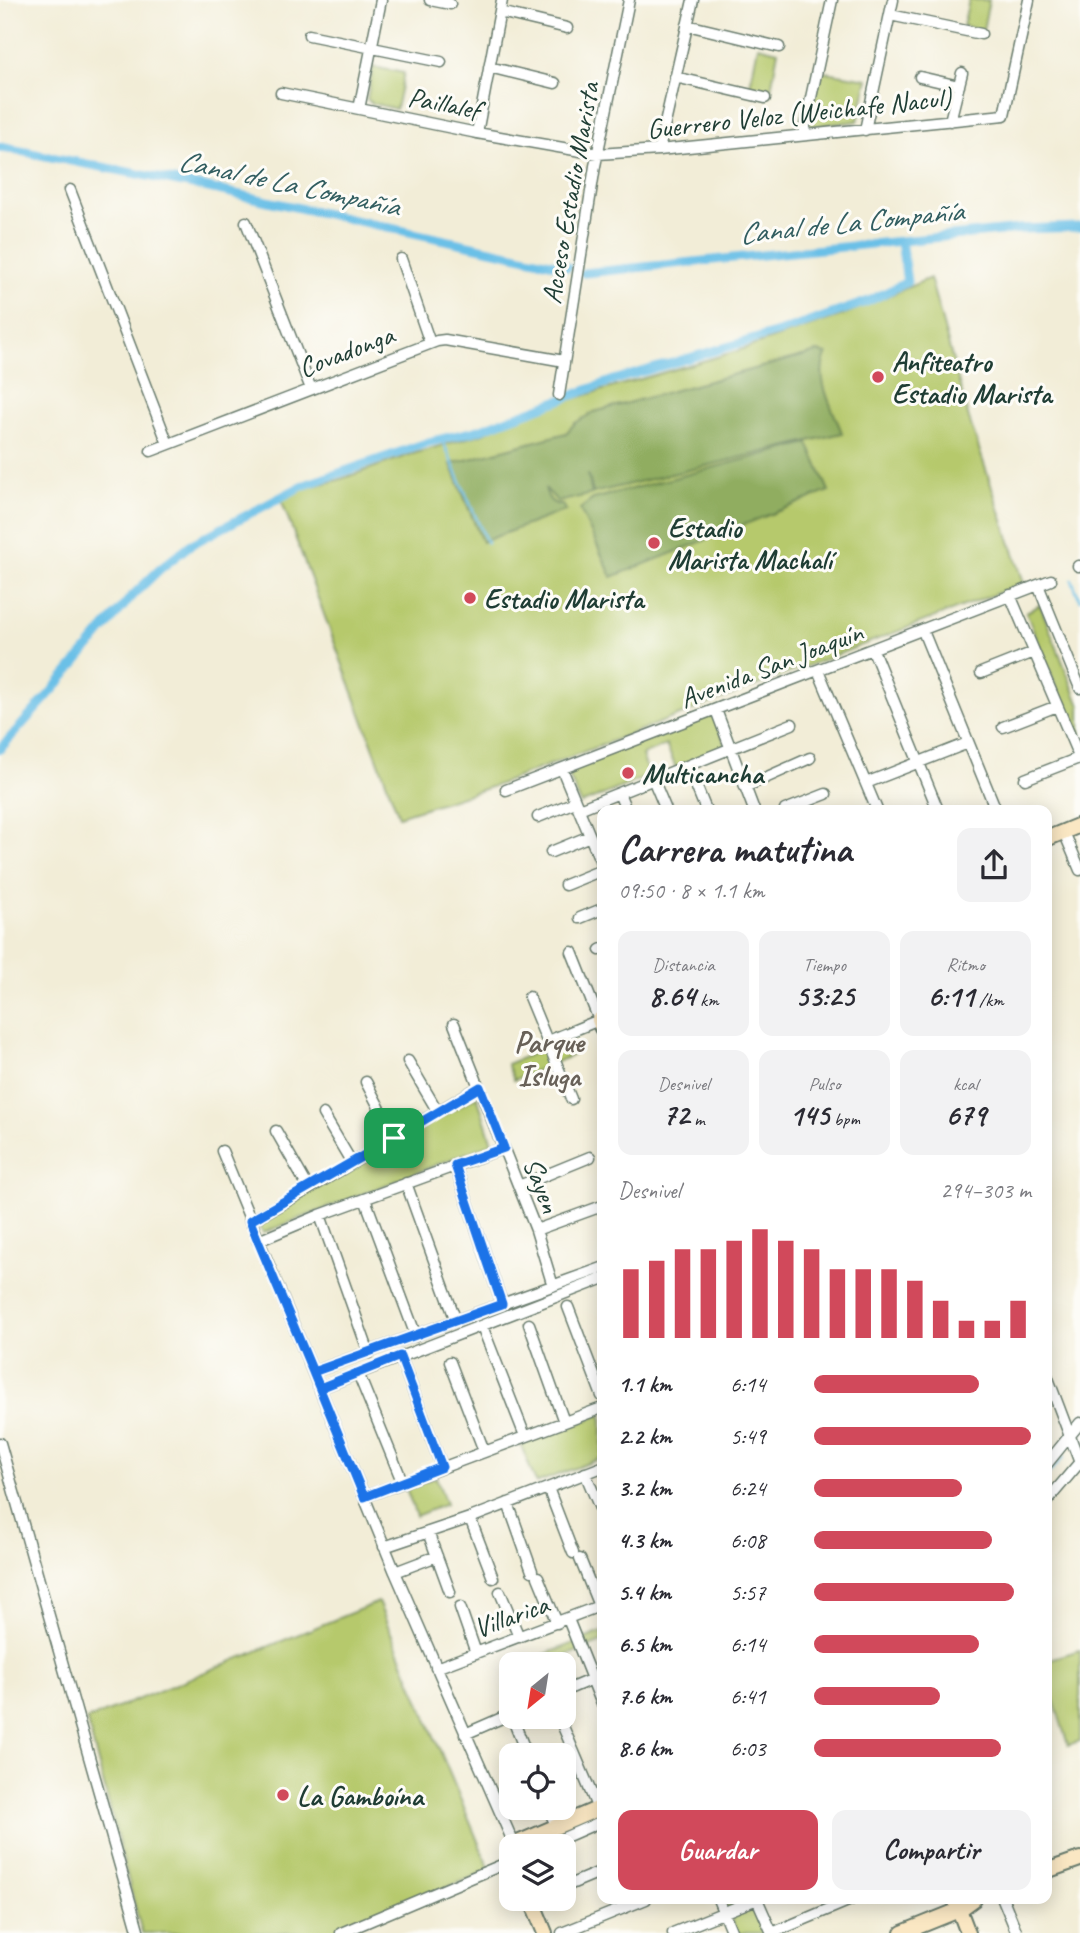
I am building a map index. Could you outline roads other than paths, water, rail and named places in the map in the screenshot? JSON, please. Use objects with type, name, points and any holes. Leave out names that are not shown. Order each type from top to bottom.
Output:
[{"type":"street","points":[[359,109],[381,0]]},
{"type":"street","points":[[430,0],[450,4]]},
{"type":"street","points":[[477,133],[502,0]]},
{"type":"street","name":"Acceso Estadio Marista","points":[[559,395],[598,154],[629,0]]},
{"type":"street","points":[[659,150],[693,0]]},
{"type":"street","points":[[803,135],[832,0]]},
{"type":"street","points":[[865,130],[893,0]]},
{"type":"street","name":"Guerrero Veloz (Weichafe Nacul)","points":[[598,154],[1004,115],[1029,0]]},
{"type":"street","points":[[499,15],[504,13],[566,28]]},
{"type":"street","points":[[890,15],[981,34]]},
{"type":"street","points":[[687,25],[779,47]]},
{"type":"street","points":[[309,35],[441,62]]},
{"type":"street","points":[[489,67],[555,83]]},
{"type":"street","points":[[950,121],[962,73]]},
{"type":"street","points":[[675,77],[765,98]]},
{"type":"street","points":[[920,77],[959,86]]},
{"type":"street","name":"Paillalef","points":[[281,93],[477,133],[598,154]]},
{"type":"street","points":[[70,190],[168,444]]},
{"type":"street","points":[[246,222],[311,389]]},
{"type":"street","points":[[401,258],[430,343]]},
{"type":"street","name":"Covadonga","points":[[151,451],[430,343],[445,340],[564,361]]},
{"type":"street","name":"Avenida San Joaquín","points":[[506,790],[1051,580]]},
{"type":"street","points":[[1038,585],[1080,688]]},
{"type":"street","points":[[1010,595],[1080,759],[1025,779]]},
{"type":"street","points":[[923,631],[994,805]]},
{"type":"street","points":[[873,650],[936,805]]},
{"type":"street","points":[[981,673],[1034,652]]},
{"type":"street","points":[[818,670],[875,805]]},
{"type":"street","points":[[1003,727],[1057,706]]},
{"type":"street","points":[[716,710],[752,805]]},
{"type":"street","points":[[538,817],[619,793],[793,724]]},
{"type":"street","points":[[866,783],[968,743]]},
{"type":"street","points":[[745,787],[810,758]]},
{"type":"street","points":[[688,766],[704,805]]},
{"type":"street","points":[[562,769],[597,855]]},
{"type":"street","points":[[653,779],[664,805]]},
{"type":"street","points":[[619,793],[624,805]]},
{"type":"street","points":[[798,805],[826,794]]},
{"type":"street","points":[[1052,837],[1080,825]]},
{"type":"street","points":[[1064,832],[1080,870]]},
{"type":"street","points":[[551,852],[590,836]]},
{"type":"street","points":[[565,885],[597,870]]},
{"type":"street","points":[[580,918],[597,911]]},
{"type":"street","points":[[572,952],[597,1012]]},
{"type":"street","points":[[529,997],[571,1099]]},
{"type":"street","points":[[548,1041],[597,1023]]},
{"type":"street","name":"Sayen","points":[[454,1024],[536,1230],[553,1286]]},
{"type":"street","points":[[408,1061],[438,1112]]},
{"type":"street","points":[[366,1082],[394,1138]]},
{"type":"street","points":[[250,1221],[480,1087]]},
{"type":"street","points":[[323,1114],[352,1163]]},
{"type":"street","points":[[276,1131],[309,1189]]},
{"type":"street","points":[[258,1241],[320,1215],[504,1148]]},
{"type":"street","points":[[222,1151],[384,1547],[510,1834]]},
{"type":"street","points":[[519,1186],[590,1157]]},
{"type":"street","points":[[455,1165],[502,1304]]},
{"type":"street","points":[[406,1183],[456,1321]]},
{"type":"street","points":[[365,1199],[416,1336]]},
{"type":"street","points":[[536,1230],[597,1208]]},
{"type":"street","points":[[320,1215],[369,1353]]},
{"type":"street","points":[[313,1372],[597,1270]]},
{"type":"street","points":[[320,1388],[597,1281]]},
{"type":"street","points":[[568,1307],[597,1383]]},
{"type":"street","points":[[529,1324],[564,1422]]},
{"type":"street","points":[[482,1326],[524,1436]]},
{"type":"street","points":[[400,1356],[442,1467]]},
{"type":"street","points":[[450,1362],[484,1451]]},
{"type":"street","points":[[358,1373],[402,1482]]},
{"type":"street","points":[[1052,1388],[1080,1462],[1052,1495]]},
{"type":"street","points":[[364,1497],[597,1410]]},
{"type":"street","points":[[1052,1455],[1080,1423]]},
{"type":"street","points":[[0,1443],[139,1933]]},
{"type":"street","points":[[384,1547],[470,1518],[597,1468]]},
{"type":"street","points":[[585,1472],[597,1501]]},
{"type":"street","points":[[548,1488],[597,1597]]},
{"type":"street","points":[[508,1503],[557,1623]]},
{"type":"street","points":[[470,1518],[492,1578]]},
{"type":"street","points":[[428,1532],[450,1592]]},
{"type":"street","points":[[395,1572],[437,1556]]},
{"type":"street","points":[[500,1592],[519,1637]]},
{"type":"street","points":[[460,1607],[476,1653]]},
{"type":"street","name":"Villarica","points":[[436,1668],[597,1607]]},
{"type":"street","points":[[568,1619],[597,1677],[576,1686]]},
{"type":"street","points":[[465,1734],[499,1720]]},
{"type":"street","points":[[564,1729],[597,1803]]},
{"type":"street","points":[[541,1834],[597,1813]]},
{"type":"street","points":[[565,1834],[597,1814]]},
{"type":"street","points":[[554,1820],[557,1827]]},
{"type":"street","points":[[1052,1869],[1080,1859]]},
{"type":"street","points":[[341,1933],[499,1866]]},
{"type":"street","points":[[576,1882],[597,1873]]},
{"type":"street","points":[[562,1933],[634,1904]]},
{"type":"street","points":[[720,1904],[732,1933]]},
{"type":"street","points":[[673,1933],[744,1904]]},
{"type":"street","points":[[759,1904],[772,1933],[841,1904]]},
{"type":"street","points":[[902,1933],[957,1904],[968,1933]]},
{"type":"street","points":[[1005,1904],[1017,1933]]},
{"type":"street","points":[[537,1911],[545,1933]]},
{"type":"waterway","name":"Canal de La Compañía","points":[[0,147],[204,187],[568,267]]},
{"type":"waterway","name":"Canal de La Compañía","points":[[584,273],[1020,229],[1080,227]]},
{"type":"waterway","points":[[0,749],[132,596],[190,545],[302,486],[429,442],[476,431],[614,380],[792,328],[869,301],[907,282],[901,241]]},
{"type":"waterway","points":[[442,439],[487,543]]},
{"type":"waterway","points":[[1072,580],[1080,600]]},
{"type":"waterway","points":[[1052,1470],[1064,1457]]},
{"type":"place","name":"Anfiteatro Estadio Marista","points":[[878,377]]},
{"type":"place","name":"Estadio Marista Machalí","points":[[654,543]]},
{"type":"place","name":"Estadio Marista","points":[[470,598]]},
{"type":"place","name":"Multicancha","points":[[628,773]]},
{"type":"place","name":"La Gamboína","points":[[283,1795]]},
{"type":"district","name":"Parque Isluga","points":[[549,1059]]}]
